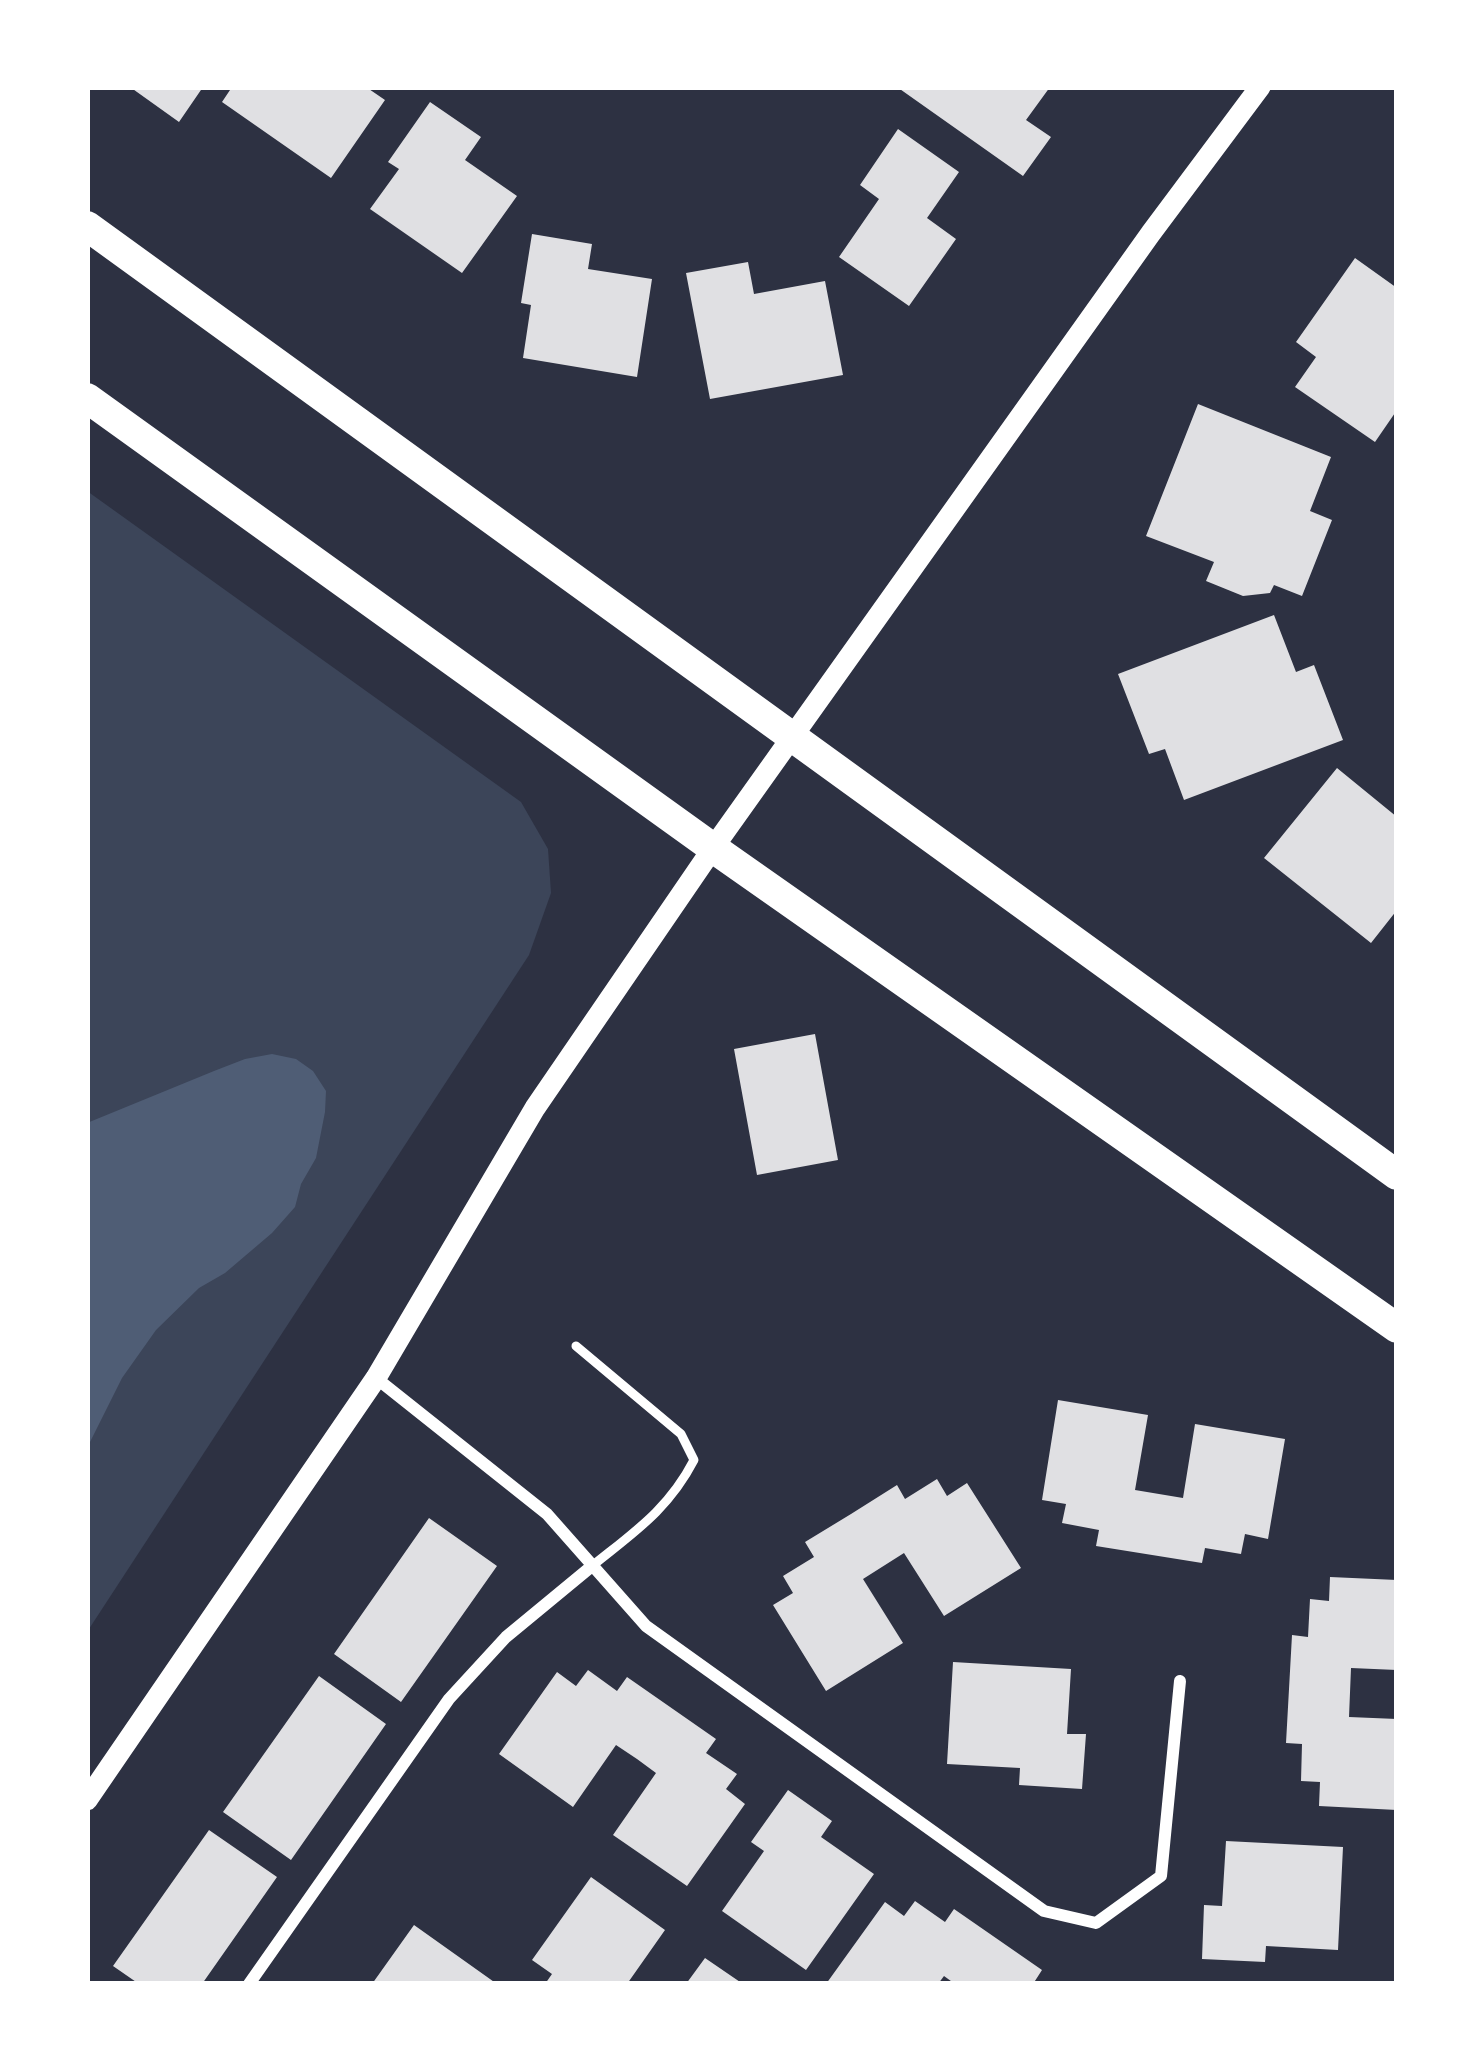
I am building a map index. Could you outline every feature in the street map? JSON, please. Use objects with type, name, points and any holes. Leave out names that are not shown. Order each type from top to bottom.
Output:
[{"type":"main road","points":[[87,226],[1397,1175]]},
{"type":"main road","points":[[87,398],[713,848],[1397,1328]]},
{"type":"street","points":[[87,1800],[376,1378],[535,1108],[713,848],[1260,87]]},
{"type":"street","points":[[376,1378],[547,1514],[646,1626],[1044,1911],[1096,1923],[1162,1876],[1180,1681]]},
{"type":"street","points":[[249,1984],[448,1699],[506,1636],[592,1566]]},
{"type":"lane","points":[[576,1346],[681,1434],[694,1460],[679,1490],[659,1511],[592,1566]]},
{"type":"shaded area","points":[[87,491],[521,802],[548,849],[551,893],[529,955],[87,1632]]},
{"type":"shaded area","points":[[272,1054],[296,1059],[313,1071],[326,1091],[316,1158],[295,1207],[272,1233],[225,1273],[199,1288],[156,1330],[122,1378],[87,1448],[87,1123],[245,1059]]},
{"type":"building","points":[[130,87],[203,87],[179,122]]},
{"type":"building","points":[[232,87],[366,87],[385,100],[331,178],[222,102]]},
{"type":"building","points":[[897,87],[1050,87],[1026,120],[1051,137],[1023,176]]},
{"type":"building","points":[[430,102],[481,137],[465,160],[517,196],[462,273],[370,209],[399,169],[388,162]]},
{"type":"building","points":[[898,129],[959,172],[927,218],[956,239],[909,306],[839,257],[879,199],[860,185]]},
{"type":"building","points":[[532,234],[592,244],[588,269],[652,279],[637,377],[523,358],[531,305],[521,303]]},
{"type":"building","points":[[1355,258],[1397,288],[1397,410],[1375,442],[1295,387],[1316,357],[1296,342]]},
{"type":"building","points":[[748,262],[754,294],[825,281],[843,375],[710,399],[686,273]]},
{"type":"building","points":[[1198,404],[1331,457],[1310,511],[1332,520],[1302,596],[1274,585],[1270,593],[1243,596],[1206,581],[1214,562],[1146,536]]},
{"type":"building","points":[[1274,615],[1296,672],[1314,665],[1343,740],[1184,800],[1165,749],[1149,754],[1118,674]]},
{"type":"building","points":[[1337,768],[1397,817],[1397,910],[1371,943],[1264,858]]},
{"type":"building","points":[[815,1034],[838,1160],[757,1175],[734,1049]]},
{"type":"building","points":[[1058,1400],[1148,1415],[1135,1490],[1183,1498],[1195,1424],[1285,1439],[1268,1539],[1245,1534],[1241,1554],[1205,1548],[1202,1563],[1096,1546],[1099,1530],[1062,1523],[1066,1504],[1042,1500]]},
{"type":"building","points":[[937,1479],[947,1496],[967,1483],[1021,1568],[944,1616],[904,1553],[863,1579],[903,1643],[826,1691],[773,1605],[793,1593],[783,1576],[814,1557],[805,1542],[897,1485],[905,1499]]},
{"type":"building","points":[[429,1518],[497,1566],[401,1702],[334,1654]]},
{"type":"building","points":[[1330,1577],[1397,1580],[1397,1670],[1351,1668],[1349,1717],[1397,1719],[1397,1810],[1319,1806],[1320,1782],[1301,1781],[1302,1744],[1286,1743],[1292,1635],[1308,1637],[1310,1599],[1329,1601]]},
{"type":"building","points":[[953,1662],[1071,1669],[1067,1734],[1086,1734],[1082,1789],[1019,1785],[1020,1768],[947,1764]]},
{"type":"building","points":[[588,1670],[617,1691],[627,1677],[716,1739],[706,1753],[737,1774],[726,1789],[745,1804],[687,1886],[613,1835],[656,1773],[637,1759],[616,1745],[573,1807],[499,1754],[557,1672],[576,1686]]},
{"type":"building","points":[[319,1676],[386,1724],[291,1860],[223,1812]]},
{"type":"building","points":[[788,1790],[832,1821],[821,1837],[874,1874],[806,1970],[722,1911],[764,1851],[751,1842]]},
{"type":"building","points":[[209,1830],[277,1877],[202,1984],[139,1984],[113,1966]]},
{"type":"building","points":[[1226,1841],[1343,1847],[1338,1950],[1266,1946],[1265,1962],[1202,1959],[1204,1905],[1222,1906]]},
{"type":"building","points":[[591,1877],[665,1930],[627,1984],[545,1984],[552,1974],[532,1960]]},
{"type":"building","points":[[915,1901],[945,1922],[954,1909],[1042,1970],[1033,1984],[955,1984],[944,1976],[938,1984],[826,1984],[885,1902],[904,1916]]},
{"type":"building","points":[[414,1925],[497,1984],[372,1984]]},
{"type":"building","points":[[705,1958],[743,1984],[686,1984]]}]
